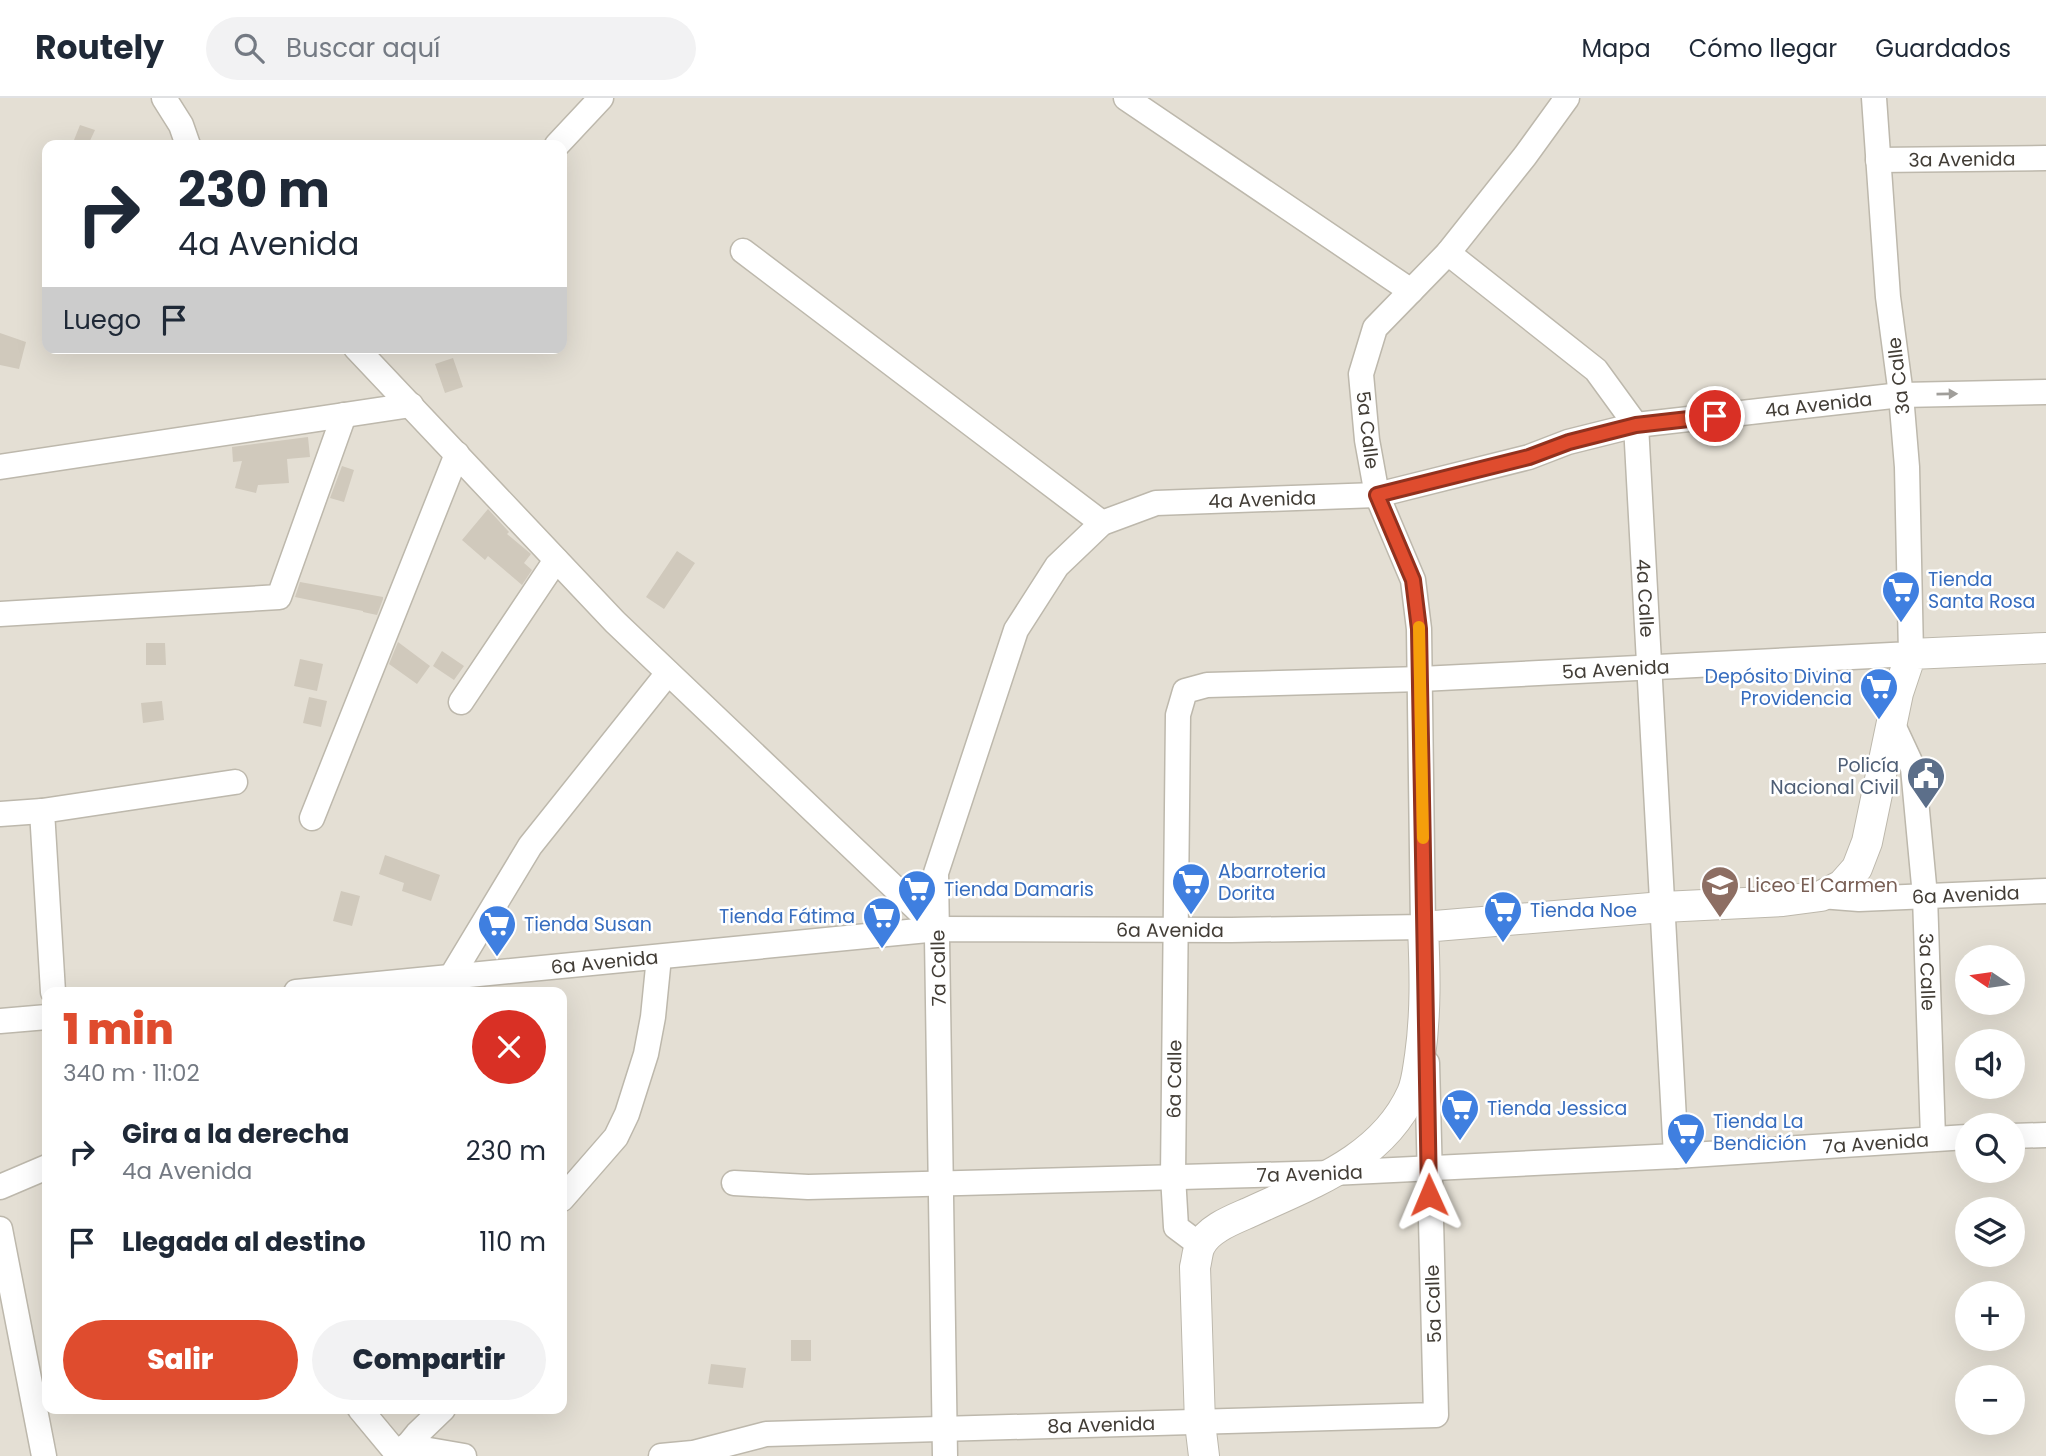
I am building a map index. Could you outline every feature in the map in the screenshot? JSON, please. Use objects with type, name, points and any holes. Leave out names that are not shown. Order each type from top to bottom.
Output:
[{"type":"street","points":[[164,98],[181,125],[186,140]]},
{"type":"street","points":[[562,140],[601,98]]},
{"type":"street","points":[[1126,98],[1411,291]]},
{"type":"street","name":"5a Calle","points":[[1436,1415],[1423,928],[1419,629],[1413,580],[1377,495],[1367,440],[1361,374],[1375,328],[1448,253],[1567,98]]},
{"type":"street","name":"3a Calle","points":[[1874,98],[1888,297],[1901,395],[1909,515],[1911,654]]},
{"type":"street","name":"3a Avenida","points":[[1878,160],[2046,158]]},
{"type":"street","points":[[743,251],[1102,523]]},
{"type":"street","points":[[1448,253],[1596,370],[1636,425]]},
{"type":"street","points":[[362,354],[615,622],[938,929]]},
{"type":"street","name":"4a Avenida","points":[[1102,523],[1156,503],[1377,495],[1529,457],[1569,442],[1636,425],[1901,395],[2046,392]]},
{"type":"street","points":[[0,467],[411,405]]},
{"type":"street","points":[[0,614],[279,597],[344,415]]},
{"type":"street","name":"4a Calle","points":[[1636,425],[1676,1156]]},
{"type":"street","points":[[312,818],[457,454]]},
{"type":"street","name":"7a Calle","points":[[945,1456],[936,873],[1016,630],[1057,566],[1102,523]]},
{"type":"street","points":[[461,702],[556,560]]},
{"type":"street","name":"5a Avenida","points":[[1185,691],[1207,685],[1421,679],[2046,648]]},
{"type":"street","points":[[1822,896],[1842,885],[1857,868],[1867,842],[1898,693],[1911,654]]},
{"type":"street","points":[[451,977],[530,846],[668,673]]},
{"type":"street","name":"6a Calle","points":[[1185,691],[1178,715],[1173,1176],[1176,1227],[1200,1244]]},
{"type":"street","name":"3a Calle","points":[[1893,725],[1913,768],[1925,896],[1933,1138]]},
{"type":"street","points":[[0,814],[42,811],[235,782]]},
{"type":"street","points":[[42,811],[53,987]]},
{"type":"street","name":"6a Avenida","points":[[348,987],[938,929],[1423,928],[1822,896],[1858,899],[2046,891]]},
{"type":"street","points":[[567,1193],[615,1137],[627,1114],[651,1030],[659,957]]},
{"type":"street","points":[[1204,1456],[1200,1423],[1195,1267],[1200,1244],[1213,1231],[1230,1221],[1332,1174],[1358,1159],[1380,1140],[1399,1117],[1413,1091],[1426,1003]]},
{"type":"street","points":[[0,1021],[42,1017]]},
{"type":"street","points":[[2025,1136],[2046,1135]]},
{"type":"street","name":"7a Avenida","points":[[734,1184],[808,1187],[1332,1174],[1676,1156],[1955,1137]]},
{"type":"street","points":[[0,1186],[42,1169]]},
{"type":"street","points":[[0,1229],[44,1456]]},
{"type":"street","points":[[365,1414],[402,1453],[464,1456]]},
{"type":"street","points":[[402,1453],[438,1414]]},
{"type":"street","name":"8a Avenida","points":[[661,1456],[945,1429],[1436,1415]]},
{"type":"shaded area","points":[[0,98],[2046,98],[2046,1456],[0,1456]]},
{"type":"building","points":[[80,125],[95,130],[90,140],[74,140]]},
{"type":"building","points":[[0,333],[26,342],[19,369],[0,365]]},
{"type":"building","points":[[453,358],[463,387],[445,393],[435,364]]},
{"type":"building","points":[[308,437],[310,457],[287,459],[289,483],[258,485],[256,493],[235,488],[242,461],[233,462],[232,447]]},
{"type":"building","points":[[342,466],[354,470],[344,502],[330,498]]},
{"type":"building","points":[[488,509],[509,532],[507,534],[531,554],[524,563],[532,570],[522,585],[488,556],[485,560],[462,540]]},
{"type":"building","points":[[677,551],[695,563],[664,609],[646,597]]},
{"type":"building","points":[[300,582],[383,599],[377,615],[295,597]]},
{"type":"building","points":[[398,642],[430,666],[417,684],[389,664]]},
{"type":"building","points":[[146,643],[165,643],[166,665],[146,665]]},
{"type":"building","points":[[442,651],[464,666],[454,680],[433,666]]},
{"type":"building","points":[[300,659],[323,664],[317,691],[294,686]]},
{"type":"building","points":[[309,697],[327,701],[321,727],[303,723]]},
{"type":"building","points":[[162,701],[164,720],[143,723],[141,703]]},
{"type":"building","points":[[385,855],[440,875],[431,901],[402,891],[404,883],[379,874]]},
{"type":"building","points":[[341,891],[360,896],[352,926],[333,921]]},
{"type":"building","points":[[791,1340],[811,1340],[811,1361],[791,1361]]},
{"type":"building","points":[[711,1364],[746,1368],[743,1388],[708,1384]]},
{"type":"slow traffic","points":[[1419,627],[1423,838]]},
{"type":"place","name":"Tienda Santa Rosa","points":[[1901,624]]},
{"type":"place","name":"Depósito Divina Providencia","points":[[1879,721]]},
{"type":"place","name":"Policía Nacional Civil","points":[[1926,810]]},
{"type":"place","name":"Abarroteria Dorita","points":[[1191,916]]},
{"type":"place","name":"Liceo El Carmen","points":[[1720,919]]},
{"type":"place","name":"Tienda Damaris","points":[[917,923]]},
{"type":"place","name":"Tienda Noe","points":[[1503,944]]},
{"type":"place","name":"Tienda Fátima","points":[[882,950]]},
{"type":"place","name":"Tienda Susan","points":[[497,958]]},
{"type":"place","name":"Tienda Jessica","points":[[1460,1142]]},
{"type":"place","name":"Tienda La Bendición","points":[[1686,1166]]},
{"type":"route","points":[[1429,1195],[1419,629],[1413,580],[1377,495],[1529,457],[1569,442],[1636,425],[1715,416]]}]
